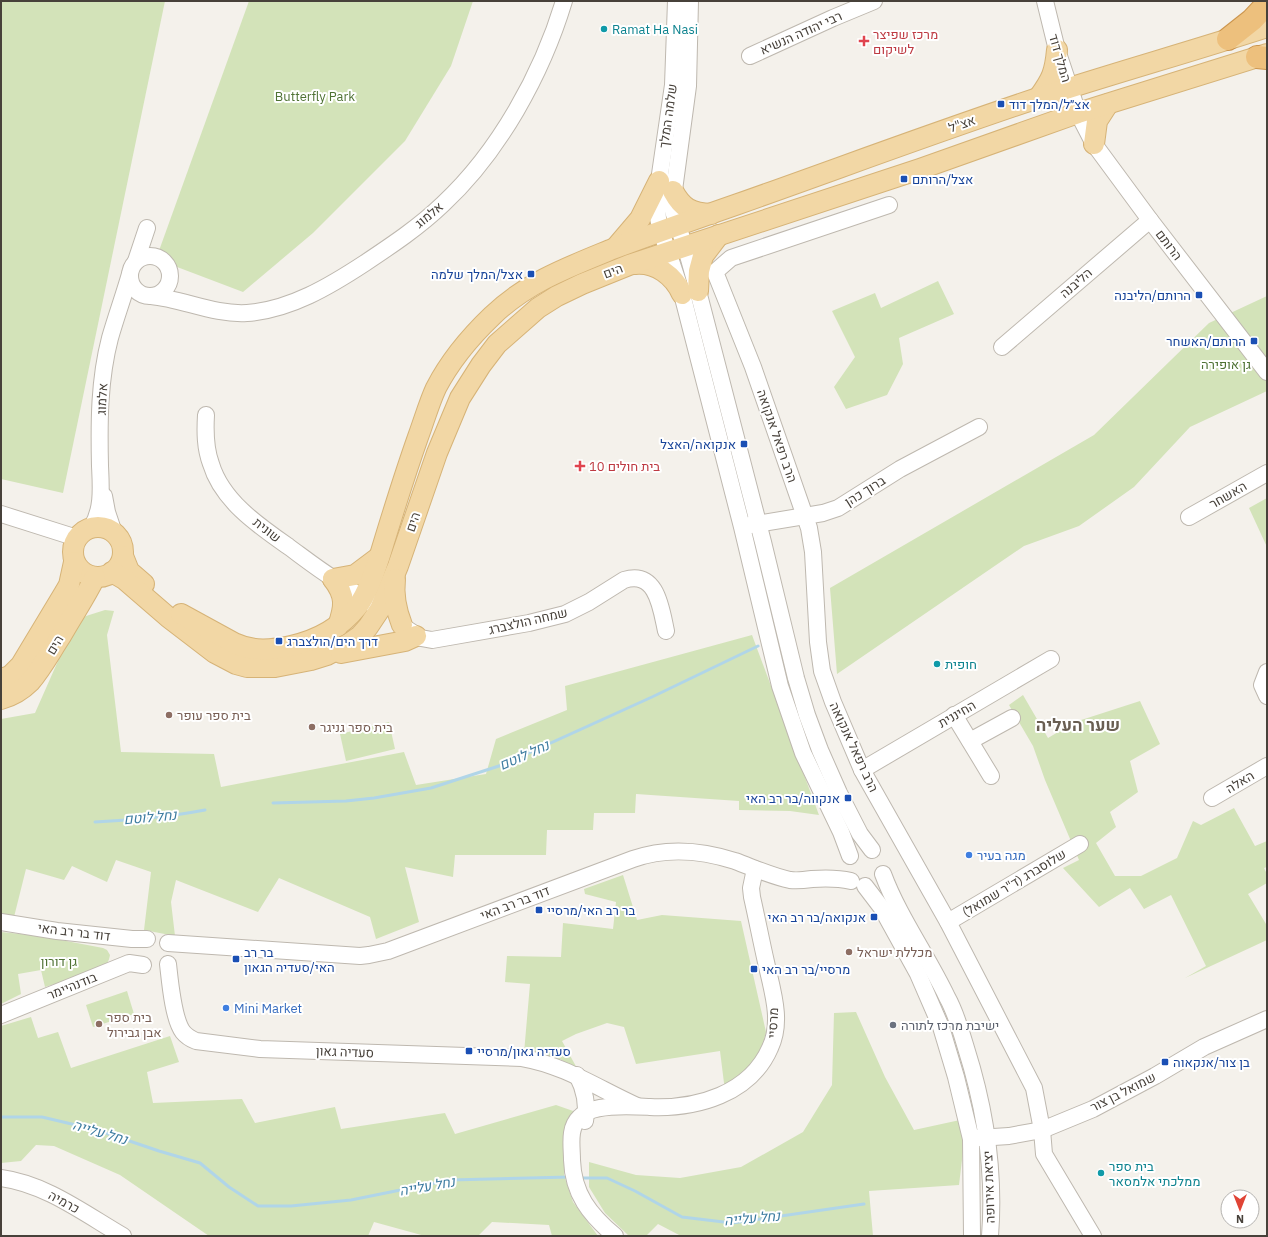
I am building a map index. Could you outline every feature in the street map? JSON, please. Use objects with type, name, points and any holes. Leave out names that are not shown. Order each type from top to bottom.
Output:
[{"type":"highway","points":[[1228,39],[1252,20],[1267,4]]},
{"type":"main road","name":"אצ\"ל","points":[[669,228],[1039,98],[1267,26]]},
{"type":"main road","points":[[1039,98],[1052,78],[1057,50]]},
{"type":"main road","points":[[677,250],[920,169],[1078,113],[1264,56]]},
{"type":"main road","points":[[1094,144],[1097,121],[1108,104]]},
{"type":"main road","points":[[615,248],[666,186],[680,204],[686,208],[703,214],[711,214]]},
{"type":"main road","name":"הים","points":[[110,569],[129,571],[176,612],[243,647],[264,650],[278,649],[298,644],[330,632],[358,606],[363,598],[379,557],[405,475],[436,388],[466,344],[489,319],[506,304],[534,284],[565,268],[669,228]]},
{"type":"main road","points":[[629,265],[642,264],[660,270],[690,292],[700,271],[703,256],[719,235]]},
{"type":"main road","name":"הים","points":[[110,569],[124,579],[168,617],[215,653],[236,664],[252,667],[275,667],[327,655],[350,643],[360,636],[368,627],[380,609],[398,566],[437,453],[460,398],[481,364],[497,344],[538,308],[557,296],[629,265],[677,250]]},
{"type":"main road","points":[[102,527],[114,533],[121,543],[110,569],[90,576],[80,571],[74,562],[72,552],[84,533],[102,527]]},
{"type":"main road","points":[[338,626],[344,608],[344,602],[340,588],[333,579],[355,575],[379,557]]},
{"type":"main road","name":"הים","points":[[1,679],[10,676],[21,665],[65,592],[69,584],[74,562]]},
{"type":"main road","points":[[327,655],[405,641],[409,630],[396,608],[394,593],[394,580],[398,566]]},
{"type":"main road","name":"הים","points":[[1,698],[9,696],[30,683],[87,594],[110,569]]},
{"type":"street","name":"אלמוג","points":[[115,322],[128,304],[137,296],[163,297],[222,311],[246,313],[280,306],[301,299],[326,287],[389,247],[419,225],[443,204],[469,176],[510,120],[546,51],[557,25],[564,1]]},
{"type":"street","name":"שלמה המלך","points":[[666,186],[673,85],[676,1]]},
{"type":"street","name":"שלמה המלך","points":[[669,228],[657,210],[666,186],[687,92],[690,1]]},
{"type":"street","name":"רבי יהודה הנשיא","points":[[750,56],[874,1]]},
{"type":"street","name":"המלך דוד","points":[[1045,1],[1057,50],[1078,113]]},
{"type":"street","name":"הרותם","points":[[1078,113],[1094,144],[1150,220],[1267,372]]},
{"type":"street","name":"הרב רפאל אנקואה","points":[[889,205],[731,258],[715,272],[753,367],[806,517],[813,552],[818,642],[822,670],[833,702],[862,770],[948,922],[1034,1088],[1042,1130],[1044,1154],[1093,1236]]},
{"type":"street","name":"הליבנה","points":[[1002,347],[1150,220]]},
{"type":"street","name":"אלמוג","points":[[84,533],[98,515],[100,507],[100,404],[102,382],[110,339],[147,228],[149,240],[160,258]]},
{"type":"street","points":[[669,228],[690,292],[759,524],[796,678],[807,715],[820,750],[839,793],[860,834],[883,862],[883,874],[893,899],[948,998],[958,1021],[972,1068],[988,1138]]},
{"type":"street","points":[[148,256],[160,258],[169,268],[170,280],[164,290],[158,294],[148,296],[138,292],[130,281],[133,268],[141,257],[148,256]]},
{"type":"street","name":"אלמוג","points":[[170,280],[175,291],[187,300],[201,306]]},
{"type":"street","points":[[690,292],[742,527],[780,686],[789,717],[803,753],[844,837],[848,859],[846,870],[858,884],[876,898],[918,974],[934,1007],[956,1077],[971,1139]]},
{"type":"street","name":"שונית","points":[[206,415],[206,444],[211,465],[220,483],[236,504],[264,529],[333,579],[380,609]]},
{"type":"street","name":"ברוך כהן","points":[[742,527],[806,517],[838,508],[900,469],[978,427]]},
{"type":"street","name":"האשחר","points":[[1190,517],[1267,473]]},
{"type":"street","name":"אלמוג","points":[[101,477],[107,512],[114,533]]},
{"type":"street","points":[[1,514],[84,533]]},
{"type":"street","name":"שמחה הולצברג","points":[[380,609],[409,630],[426,640],[438,640],[529,623],[564,614],[589,602],[629,578],[645,580],[650,584],[660,605],[666,631]]},
{"type":"street","name":"החיננית","points":[[862,770],[1051,659]]},
{"type":"street","points":[[1267,672],[1262,686],[1267,696]]},
{"type":"street","points":[[954,715],[991,776]]},
{"type":"street","points":[[970,741],[1012,718]]},
{"type":"street","name":"האלה","points":[[1212,798],[1267,766]]},
{"type":"street","name":"שלוסברג (ד\"ר שמואל)","points":[[948,922],[1080,844]]},
{"type":"street","points":[[848,859],[860,849],[872,850]]},
{"type":"street","name":"דוד בר רב האי","points":[[168,943],[360,956],[369,955],[388,951],[645,855],[675,851],[701,852],[728,859],[789,880],[834,878],[858,884]]},
{"type":"street","name":"דוד בר רב האי","points":[[813,879],[835,870],[848,859]]},
{"type":"street","name":"מרסיי","points":[[586,1112],[607,1107],[681,1106],[700,1103],[726,1094],[748,1078],[760,1065],[770,1049],[776,1030],[775,1007],[752,897],[751,888],[755,869]]},
{"type":"street","points":[[858,884],[872,885],[877,882],[883,874]]},
{"type":"street","name":"דוד בר רב האי","points":[[1,922],[57,932],[132,939],[148,938]]},
{"type":"street","points":[[148,938],[161,938],[168,943],[172,951],[169,962],[158,969],[153,970],[143,965],[139,956],[139,951],[140,946],[148,938]]},
{"type":"street","name":"דוד בר רב האי","points":[[169,962],[180,955],[212,945]]},
{"type":"street","name":"סעדיה גאון","points":[[169,962],[178,1022],[184,1034],[196,1041],[260,1049],[522,1058],[551,1065],[577,1075]]},
{"type":"street","name":"בודנהיימר","points":[[1,1015],[129,963],[143,965]]},
{"type":"street","name":"שמואל בן צור","points":[[971,1139],[1010,1136],[1042,1130],[1094,1109],[1155,1076],[1204,1047],[1267,1019]]},
{"type":"street","points":[[577,1075],[584,1090],[586,1112],[583,1130],[572,1150],[573,1170],[579,1193],[587,1209],[615,1236]]},
{"type":"street","name":"מרסיי","points":[[577,1075],[615,1096],[638,1106]]},
{"type":"street","name":"יציאת אירופה","points":[[988,1138],[992,1214],[990,1236]]},
{"type":"street","name":"יציאת אירופה","points":[[971,1139],[972,1236]]},
{"type":"street","name":"כרמיה","points":[[1,1178],[12,1179],[50,1193],[123,1236]]},
{"type":"green space","points":[[1,1],[165,1],[63,493],[1,479]]},
{"type":"green space","name":"Butterfly Park","points":[[249,1],[473,1],[451,66],[405,141],[313,233],[243,292],[156,259]]},
{"type":"green space","points":[[938,281],[954,314],[899,338],[903,364],[887,395],[846,409],[834,387],[855,357],[832,311],[875,293],[881,308]]},
{"type":"green space","name":"גן אופירה","points":[[1267,296],[1267,391],[1190,427],[1134,487],[1079,526],[1024,546],[837,674],[830,588],[1094,435],[1209,323]]},
{"type":"green space","points":[[1267,498],[1267,547],[1249,508]]},
{"type":"green space","points":[[105,610],[114,611],[107,635],[121,752],[214,754],[221,787],[404,752],[416,785],[486,774],[496,739],[567,710],[565,686],[752,635],[819,815],[790,811],[739,810],[739,801],[636,794],[635,813],[594,813],[593,830],[547,830],[546,855],[455,855],[453,877],[405,867],[419,922],[376,939],[370,917],[279,878],[258,912],[176,880],[171,902],[175,936],[144,930],[151,872],[116,860],[107,882],[72,866],[64,880],[26,869],[14,917],[1,915],[1,719],[35,713],[73,627],[86,616]]},
{"type":"green space","points":[[1023,695],[1048,738],[1075,722],[1140,701],[1160,744],[1130,761],[1138,792],[1110,812],[1116,827],[1096,843],[1115,876],[1141,876],[1177,858],[1193,821],[1201,825],[1234,808],[1255,846],[1267,841],[1267,867],[1264,868],[1267,874],[1267,883],[1248,894],[1267,924],[1267,940],[1185,978],[1206,966],[1171,895],[1144,909],[1130,888],[1099,907],[1063,868],[1079,860],[1045,780],[1033,746],[1009,705]]},
{"type":"green space","points":[[389,722],[395,749],[346,761],[340,734]]},
{"type":"green space","points":[[623,875],[637,920],[662,915],[741,921],[766,1032],[761,1051],[751,1065],[725,1091],[720,1051],[636,1064],[624,1027],[607,1023],[576,1034],[562,1041],[578,1070],[560,1059],[524,1053],[530,984],[505,982],[507,956],[561,957],[563,923],[613,929],[616,902],[585,894],[584,889]]},
{"type":"green space","name":"גן דורון","points":[[1,932],[40,936],[103,948],[107,950],[110,957],[104,966],[98,969],[45,987],[41,970],[18,974],[21,994],[1,1004]]},
{"type":"green space","points":[[127,991],[134,1014],[93,1027],[86,1005]]},
{"type":"green space","points":[[856,1012],[885,1077],[914,1130],[960,1120],[964,1143],[959,1185],[869,1191],[873,1236],[681,1236],[658,1224],[646,1236],[629,1236],[605,1213],[589,1187],[589,1162],[636,1175],[680,1178],[741,1167],[803,1132],[832,1085],[834,1013]]},
{"type":"green space","points":[[31,1017],[38,1038],[58,1032],[71,1068],[170,1036],[179,1062],[147,1072],[153,1103],[242,1099],[255,1123],[335,1107],[341,1129],[445,1113],[455,1134],[556,1105],[576,1112],[565,1144],[564,1175],[573,1202],[598,1236],[552,1236],[549,1225],[492,1222],[478,1236],[425,1236],[374,1222],[368,1236],[209,1236],[120,1175],[54,1146],[36,1145],[21,1161],[1,1163],[1,1026]]},
{"type":"waterway","name":"נחל לוטם","points":[[273,803],[346,801],[374,798],[431,788],[502,765],[652,697],[758,646]]},
{"type":"waterway","name":"נחל לוטם","points":[[95,822],[150,818],[205,810]]},
{"type":"waterway","name":"נחל עלייה","points":[[1,1117],[42,1117],[97,1130],[200,1163],[229,1187],[258,1206],[291,1206],[351,1200],[450,1180],[570,1177]]},
{"type":"waterway","name":"נחל עלייה","points":[[579,1178],[607,1178],[635,1191],[682,1217],[732,1223],[864,1204]]},
{"type":"place","name":"Ramat Ha Nasi","points":[[604,29]]},
{"type":"place","name":"מרכז שפיצר לשיקום","points":[[864,41]]},
{"type":"place","name":"אצ״ל/המלך דוד","points":[[1001,104]]},
{"type":"place","name":"אצל/הרותם","points":[[904,179]]},
{"type":"place","name":"אצל/המלך שלמה","points":[[531,274]]},
{"type":"place","name":"הרותם/הליבנה","points":[[1199,295]]},
{"type":"place","name":"הרותם/האשחר","points":[[1254,341]]},
{"type":"place","name":"אנקואה/האצל","points":[[744,444]]},
{"type":"place","name":"בית חולים 10","points":[[580,466]]},
{"type":"place","name":"דרך הים/הולצברג","points":[[279,641]]},
{"type":"place","name":"חופית","points":[[937,664]]},
{"type":"place","name":"בית ספר עופר","points":[[169,715]]},
{"type":"place","name":"בית ספר גניגר","points":[[312,727]]},
{"type":"place","name":"אנקווה/בר רב האי","points":[[848,798]]},
{"type":"place","name":"מגה בעיר","points":[[969,855]]},
{"type":"place","name":"בר רב האי/מרסיי","points":[[539,910]]},
{"type":"place","name":"אנקואה/בר רב האי","points":[[874,917]]},
{"type":"place","name":"מכללת ישראל","points":[[849,952]]},
{"type":"place","name":"בר רב האי/סעדיה הגאון","points":[[236,959]]},
{"type":"place","name":"מרסיי/בר רב האי","points":[[754,969]]},
{"type":"place","name":"Mini Market","points":[[226,1008]]},
{"type":"place","name":"בית ספר אבן גבירול","points":[[99,1024]]},
{"type":"place","name":"ישיבת מרכז לתורה","points":[[893,1025]]},
{"type":"place","name":"סעדיה גאון/מרסיי","points":[[469,1051]]},
{"type":"place","name":"בן צור/אנקאוה","points":[[1165,1062]]},
{"type":"place","name":"בית ספר ממלכתי אלמסאר","points":[[1101,1173]]},
{"type":"district","name":"שער העליה","points":[[1078,725]]}]
